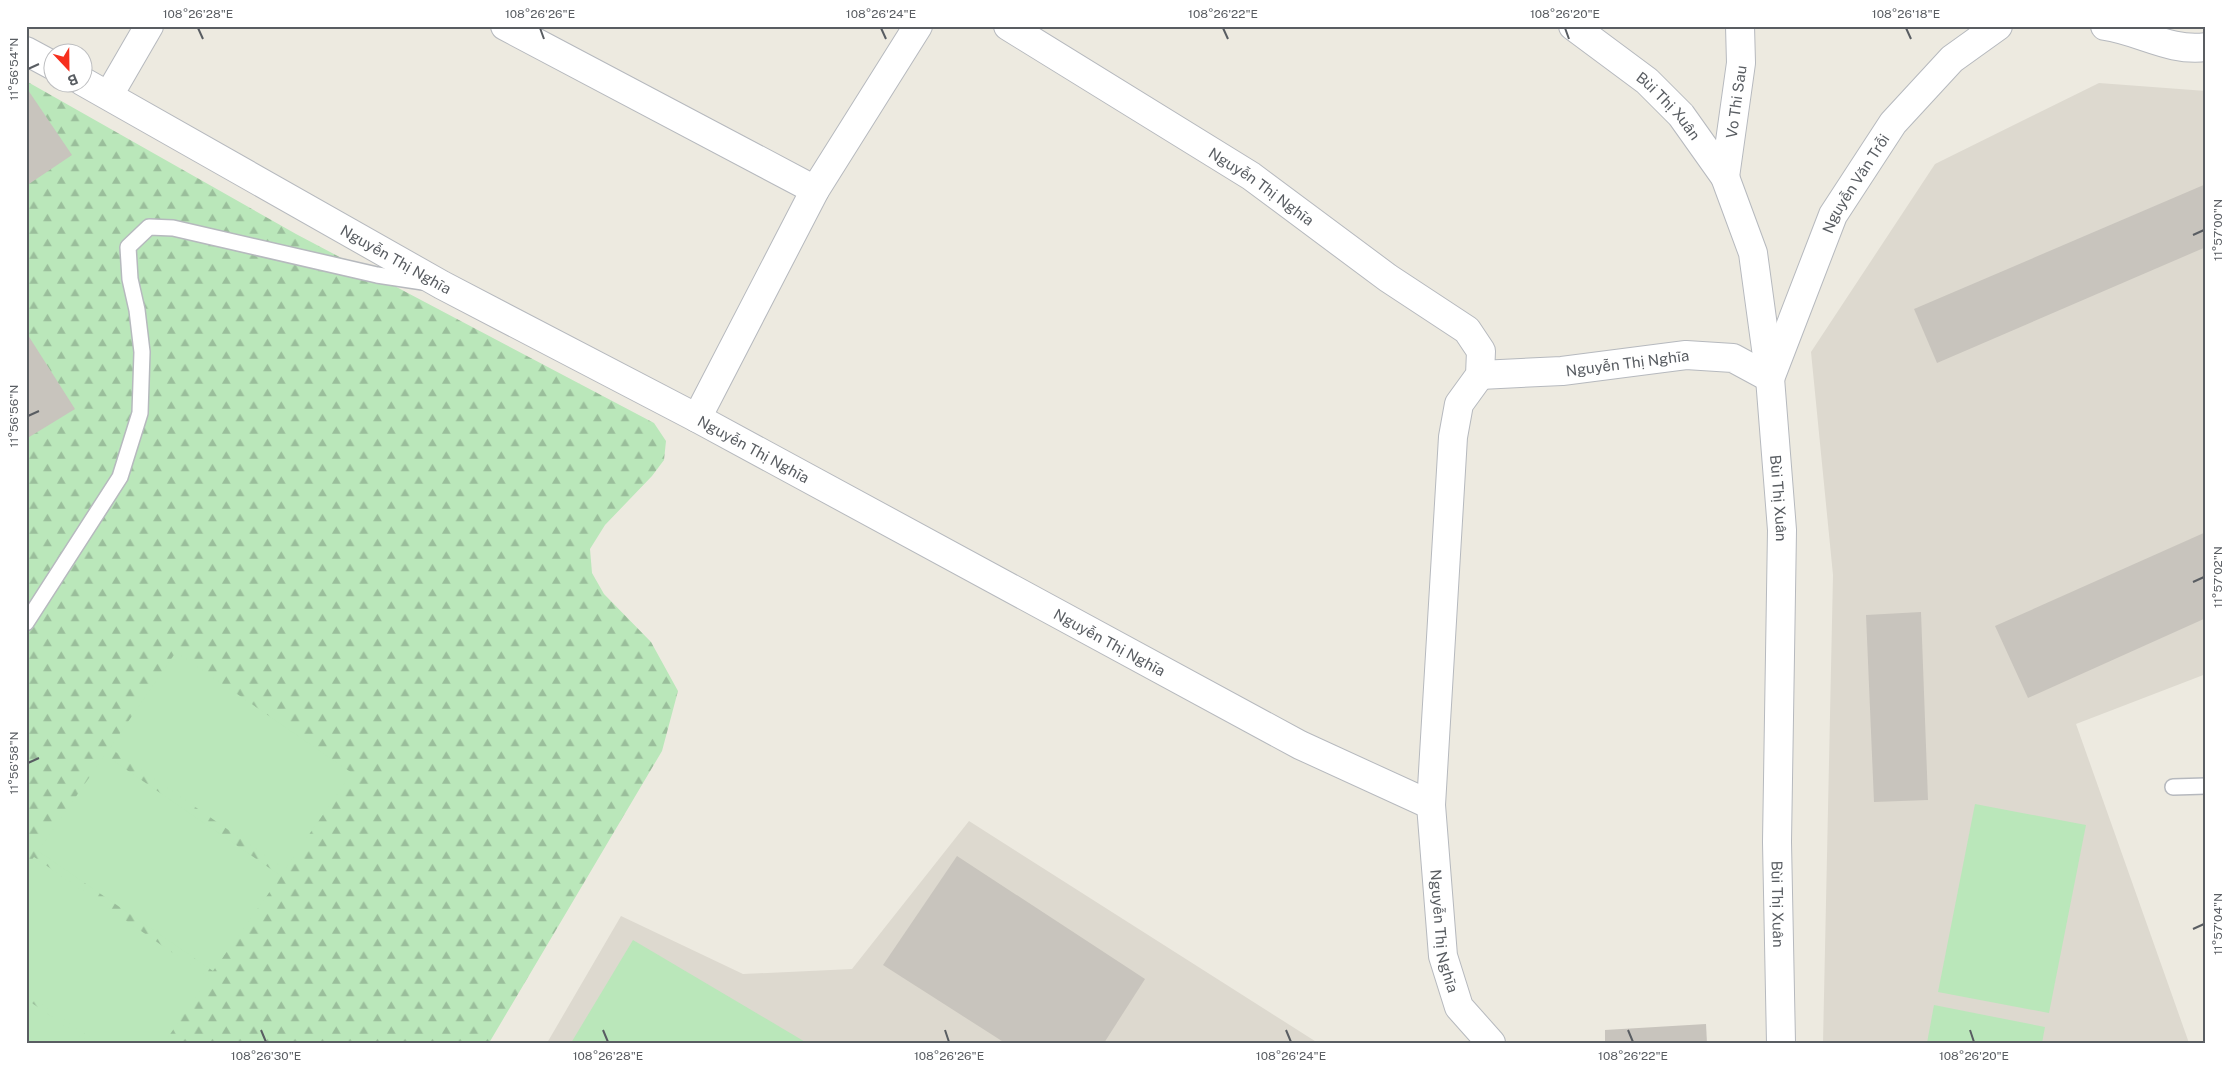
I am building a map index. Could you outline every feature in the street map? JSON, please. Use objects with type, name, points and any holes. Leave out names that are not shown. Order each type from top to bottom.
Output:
[{"type":"street","points":[[109,95],[149,26]]},
{"type":"street","points":[[505,26],[814,190]]},
{"type":"street","points":[[697,418],[814,190],[918,26]]},
{"type":"street","name":"Nguyễn Thị Nghĩa","points":[[1008,26],[1250,176],[1388,278],[1467,330],[1481,351],[1480,375],[1459,404],[1453,437],[1431,805],[1443,956],[1458,1007],[1491,1043]]},
{"type":"street","name":"Bùi Thị Xuân","points":[[1573,26],[1647,81],[1681,115],[1725,177],[1753,252],[1770,378],[1782,530],[1777,842],[1781,1043]]},
{"type":"street","name":"Vo Thi Sau","points":[[1725,177],[1741,63],[1740,26]]},
{"type":"street","name":"Nguyễn Văn Trỗi","points":[[1770,378],[1833,215],[1888,130],[1952,59],[1998,26]]},
{"type":"street","points":[[2105,26],[2190,49],[2206,47]]},
{"type":"street","points":[[26,51],[42,60]]},
{"type":"street","name":"Nguyễn Thị Nghĩa","points":[[92,86],[442,285],[697,418],[1300,745],[1431,805]]},
{"type":"street","name":"Nguyễn Thị Nghĩa","points":[[1480,375],[1562,371],[1686,355],[1733,358],[1770,378]]},
{"type":"lane","points":[[26,623],[120,477],[140,413],[142,352],[137,310],[130,279],[128,247],[149,227],[173,228],[377,275],[442,285]]},
{"type":"lane","points":[[2173,787],[2206,786]]},
{"type":"shaded area","points":[[2099,83],[2206,91],[2206,674],[2076,724],[2189,1043],[1823,1043],[1833,575],[1811,352],[1935,164]]},
{"type":"shaded area","points":[[969,821],[1318,1043],[547,1043],[621,916],[743,974],[852,969]]},
{"type":"green space","points":[[26,81],[42,90],[42,92],[45,92],[296,234],[654,423],[666,441],[664,460],[652,476],[605,525],[590,549],[592,573],[604,594],[651,642],[678,691],[662,751],[489,1043],[26,1043]]},
{"type":"green space","points":[[176,652],[352,773],[285,869],[110,748]]},
{"type":"green space","points":[[105,755],[281,876],[213,971],[38,851]]},
{"type":"green space","points":[[1975,804],[2086,825],[2049,1013],[1938,992]]},
{"type":"green space","points":[[34,857],[209,978],[164,1043],[98,1043],[26,994],[26,867]]},
{"type":"green space","points":[[633,940],[807,1043],[571,1043]]},
{"type":"green space","points":[[26,999],[90,1043],[26,1043]]},
{"type":"green space","points":[[1934,1005],[2045,1027],[2042,1043],[1927,1043]]},
{"type":"building","points":[[28,90],[72,155],[26,186],[26,91]]},
{"type":"building","points":[[2206,184],[2206,247],[1937,363],[1914,309]]},
{"type":"building","points":[[26,332],[75,409],[26,439]]},
{"type":"building","points":[[2206,532],[2206,618],[2028,698],[1995,626]]},
{"type":"building","points":[[1921,612],[1928,800],[1874,802],[1866,615]]},
{"type":"building","points":[[957,856],[1145,979],[1104,1043],[1005,1043],[883,965]]},
{"type":"building","points":[[1706,1024],[1707,1043],[1605,1043],[1605,1030]]}]
